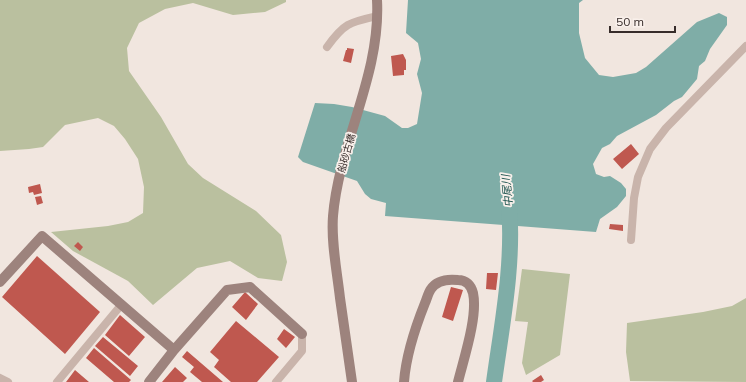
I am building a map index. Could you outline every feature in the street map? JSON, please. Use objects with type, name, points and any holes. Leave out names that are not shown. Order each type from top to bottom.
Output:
[{"type":"street","name":"船砂古橋","points":[[352,382],[334,253],[333,217],[340,172],[365,90],[373,51],[377,16],[377,0]]},
{"type":"street","points":[[327,47],[345,26],[354,21],[377,16]]},
{"type":"street","points":[[631,240],[634,198],[638,177],[650,149],[666,128],[746,46]]},
{"type":"street","points":[[0,282],[42,236],[174,350]]},
{"type":"street","points":[[404,382],[406,362],[419,318],[431,288],[446,279],[463,280],[469,284],[473,297],[472,323],[458,382]]},
{"type":"street","points":[[149,382],[174,350],[227,290],[250,287],[302,334],[302,351],[276,382]]},
{"type":"street","points":[[57,382],[122,304]]},
{"type":"street","points":[[0,378],[8,382]]},
{"type":"green space","points":[[0,0],[286,0],[286,2],[265,12],[233,15],[193,3],[165,9],[139,23],[127,48],[129,71],[161,117],[188,164],[203,178],[256,211],[281,235],[287,262],[282,281],[258,278],[230,261],[197,268],[153,305],[128,281],[73,251],[51,232],[108,226],[128,222],[143,213],[144,187],[138,159],[125,139],[114,126],[98,118],[65,125],[43,147],[0,151]]},
{"type":"green space","points":[[522,269],[570,274],[560,355],[526,375],[522,363],[528,322],[515,321]]},
{"type":"green space","points":[[746,298],[746,382],[630,381],[626,352],[627,323],[703,312],[732,306]]},
{"type":"water","points":[[408,0],[583,0],[579,3],[579,33],[585,58],[599,75],[613,77],[636,73],[646,67],[697,22],[719,13],[727,17],[727,25],[710,49],[705,61],[699,66],[697,79],[682,97],[674,101],[656,115],[617,136],[610,144],[602,148],[593,164],[596,174],[604,177],[610,176],[621,183],[626,189],[626,196],[617,207],[600,219],[596,232],[385,216],[386,203],[371,199],[365,194],[357,181],[303,162],[298,157],[315,103],[352,107],[385,116],[402,128],[408,128],[417,124],[422,93],[417,74],[421,59],[418,43],[406,33]]},
{"type":"building","points":[[347,48],[354,49],[351,63],[343,61]]},
{"type":"building","points":[[403,54],[406,60],[406,70],[404,70],[404,75],[393,76],[391,56]]},
{"type":"building","points":[[631,144],[639,154],[622,169],[613,159]]},
{"type":"building","points":[[40,184],[42,193],[34,195],[33,192],[29,193],[28,187]]},
{"type":"building","points":[[41,196],[43,203],[37,205],[35,197]]},
{"type":"building","points":[[610,224],[623,225],[623,231],[609,229]]},
{"type":"building","points":[[78,242],[83,247],[80,251],[74,246]]},
{"type":"building","points":[[37,256],[100,312],[65,354],[2,297]]},
{"type":"building","points":[[487,273],[498,273],[496,290],[486,289]]},
{"type":"building","points":[[451,287],[463,290],[453,321],[442,317]]},
{"type":"building","points":[[245,292],[258,304],[246,320],[232,307]]},
{"type":"building","points":[[120,315],[145,337],[129,356],[105,335]]},
{"type":"building","points":[[236,321],[279,357],[257,382],[231,382],[214,367],[219,360],[210,352]]},
{"type":"building","points":[[284,329],[295,337],[286,348],[277,339]]},
{"type":"building","points":[[103,337],[138,366],[130,376],[95,346]]},
{"type":"building","points":[[94,348],[131,380],[129,382],[114,382],[86,358]]},
{"type":"building","points":[[187,351],[223,382],[202,382],[190,372],[194,367],[182,357]]},
{"type":"building","points":[[175,367],[187,378],[183,382],[162,382]]},
{"type":"building","points":[[75,370],[89,382],[66,382]]},
{"type":"building","points":[[541,375],[544,380],[541,382],[532,381]]},
{"type":"waterway","name":"中尾川","points":[[494,382],[509,272],[509,205]]}]
